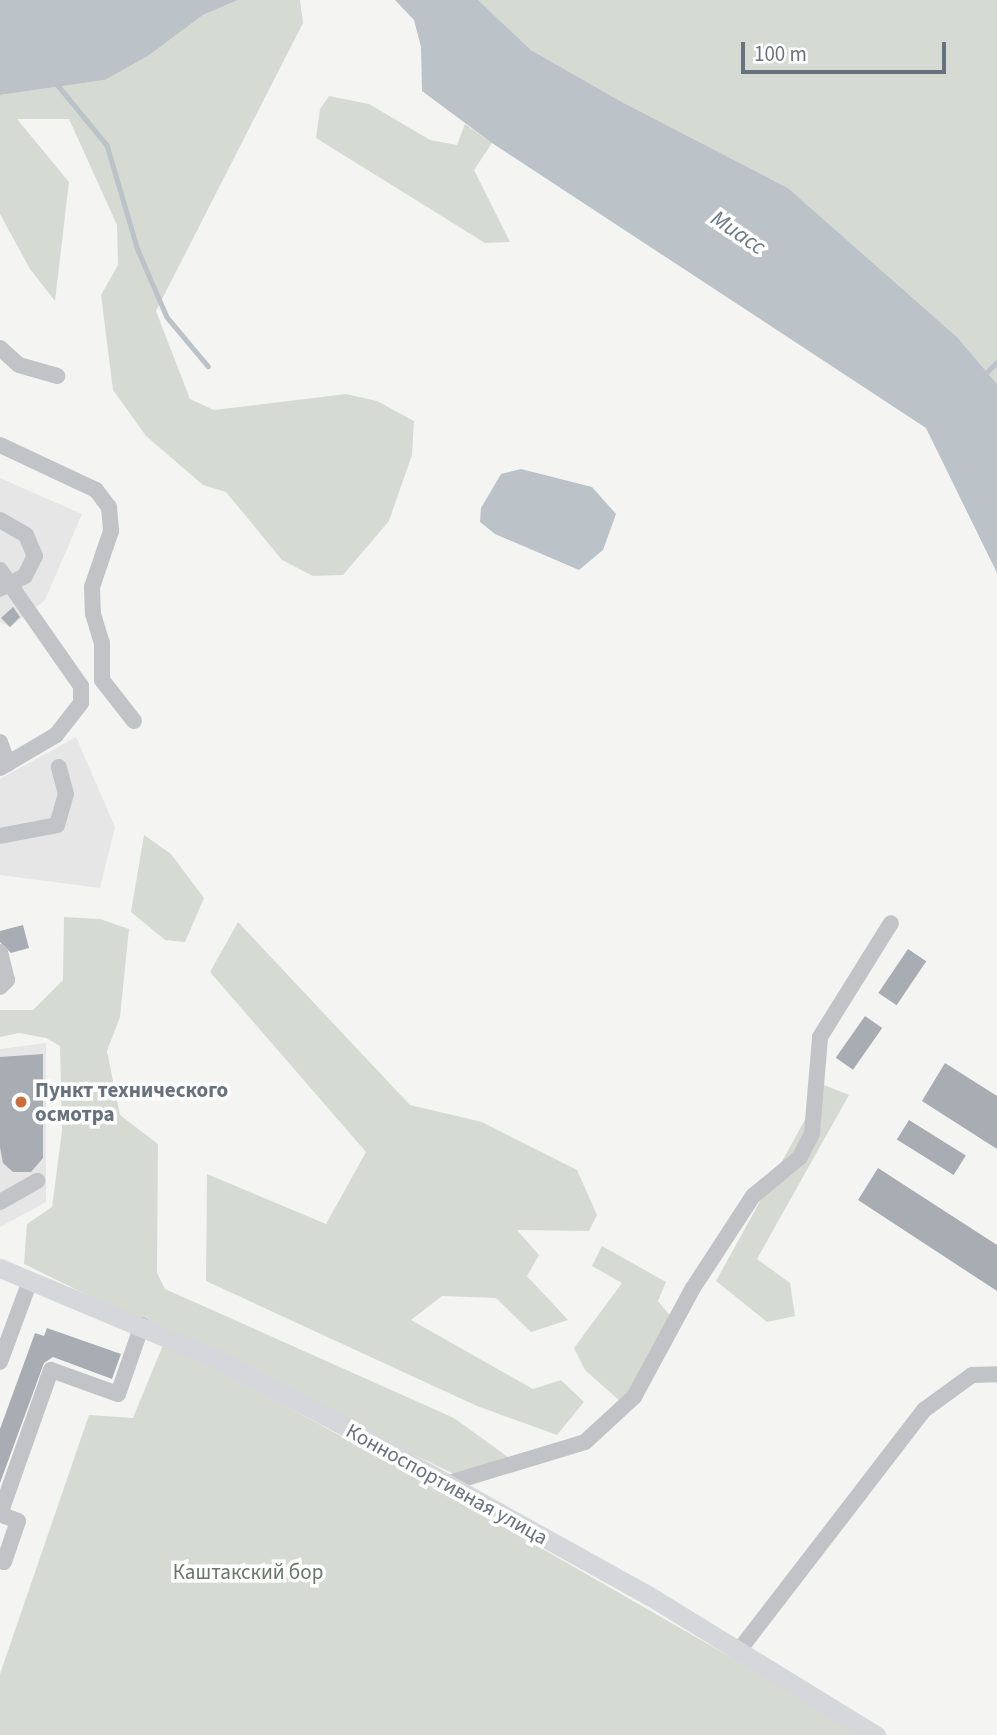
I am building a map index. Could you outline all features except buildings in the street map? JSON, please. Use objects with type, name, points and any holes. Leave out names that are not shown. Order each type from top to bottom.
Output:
[{"type":"main road","name":"Конноспортивная улица","points":[[0,1268],[142,1325],[217,1359],[740,1649],[876,1735]]},
{"type":"lane","points":[[0,348],[19,365],[57,376]]},
{"type":"lane","points":[[0,444],[96,490],[109,507],[111,531],[92,587],[93,614],[102,643],[102,680],[134,721]]},
{"type":"lane","points":[[0,520],[26,535],[35,556],[25,576],[6,586]]},
{"type":"lane","points":[[0,570],[6,586],[81,686],[81,703],[56,735],[4,766],[0,742]]},
{"type":"lane","points":[[81,686],[102,680]]},
{"type":"lane","points":[[0,836],[57,825],[66,794],[59,767]]},
{"type":"lane","points":[[446,1484],[585,1442],[634,1397],[693,1288],[753,1196],[800,1157],[812,1133],[820,1037],[891,923]]},
{"type":"lane","points":[[0,952],[7,980],[0,987]]},
{"type":"lane","points":[[0,1202],[37,1181]]},
{"type":"lane","points":[[0,1362],[30,1281]]},
{"type":"lane","points":[[0,1560],[4,1562],[18,1521],[0,1514],[51,1370],[118,1394],[142,1325]]},
{"type":"lane","points":[[740,1649],[924,1410],[972,1375],[997,1374]]},
{"type":"shaded area","points":[[0,478],[82,514],[45,600],[10,627],[0,622]]},
{"type":"shaded area","points":[[76,737],[115,827],[100,888],[0,875],[0,779]]},
{"type":"shaded area","name":"Пункт технического осмотра","points":[[46,1043],[46,1202],[0,1227],[0,1049]]},
{"type":"green space","points":[[238,0],[300,0],[303,23],[156,311],[190,399],[214,410],[346,394],[377,401],[414,421],[412,455],[389,521],[343,575],[313,576],[282,560],[226,492],[203,485],[146,436],[113,390],[101,295],[118,265],[117,225],[69,119],[17,119],[69,182],[55,301],[30,269],[0,214],[0,95],[105,80],[148,56],[203,15]]},
{"type":"green space","points":[[478,0],[997,0],[997,384],[957,337],[788,188],[622,102],[531,50]]},
{"type":"green space","points":[[329,96],[369,104],[430,140],[457,145],[465,124],[492,143],[474,170],[510,242],[485,243],[316,138],[320,109]]},
{"type":"green space","points":[[144,835],[171,854],[204,898],[185,942],[165,940],[131,912]]},
{"type":"green space","points":[[64,917],[100,919],[129,929],[120,1017],[107,1051],[120,1115],[158,1144],[157,1273],[165,1289],[454,1418],[508,1457],[460,1477],[24,1264],[27,1224],[52,1207],[62,1131],[60,1046],[46,1038],[19,1033],[0,1037],[0,1010],[33,1010],[63,980]]},
{"type":"green space","points":[[238,922],[410,1105],[482,1122],[577,1170],[597,1215],[589,1231],[517,1230],[539,1255],[527,1276],[568,1320],[531,1332],[496,1298],[442,1296],[411,1320],[533,1389],[561,1380],[584,1402],[557,1435],[477,1406],[206,1281],[207,1174],[326,1224],[366,1152],[210,972]]},
{"type":"green space","points":[[824,1085],[849,1095],[757,1259],[790,1283],[795,1316],[767,1322],[716,1281]]},
{"type":"green space","points":[[602,1246],[666,1282],[658,1301],[678,1325],[622,1403],[585,1370],[574,1348],[622,1283],[592,1266]]},
{"type":"green space","name":"Каштакский бор","points":[[165,1340],[447,1494],[866,1735],[0,1735],[0,1674],[89,1415],[133,1418]]},
{"type":"water","points":[[0,0],[238,0],[203,15],[148,56],[105,80],[0,95]]},
{"type":"water","name":"Миасс","points":[[395,0],[478,0],[531,50],[622,102],[788,188],[957,337],[997,384],[997,573],[926,428],[492,143],[422,91],[421,47],[414,20]]},
{"type":"water","points":[[521,469],[592,487],[616,514],[603,550],[579,570],[495,534],[480,522],[481,508],[501,474]]},
{"type":"waterway","points":[[56,83],[107,145],[138,250],[167,317],[208,366]]},
{"type":"waterway","points":[[985,374],[997,362]]},
{"type":"place","name":"Пункт технического осмотра","points":[[21,1102]]}]
